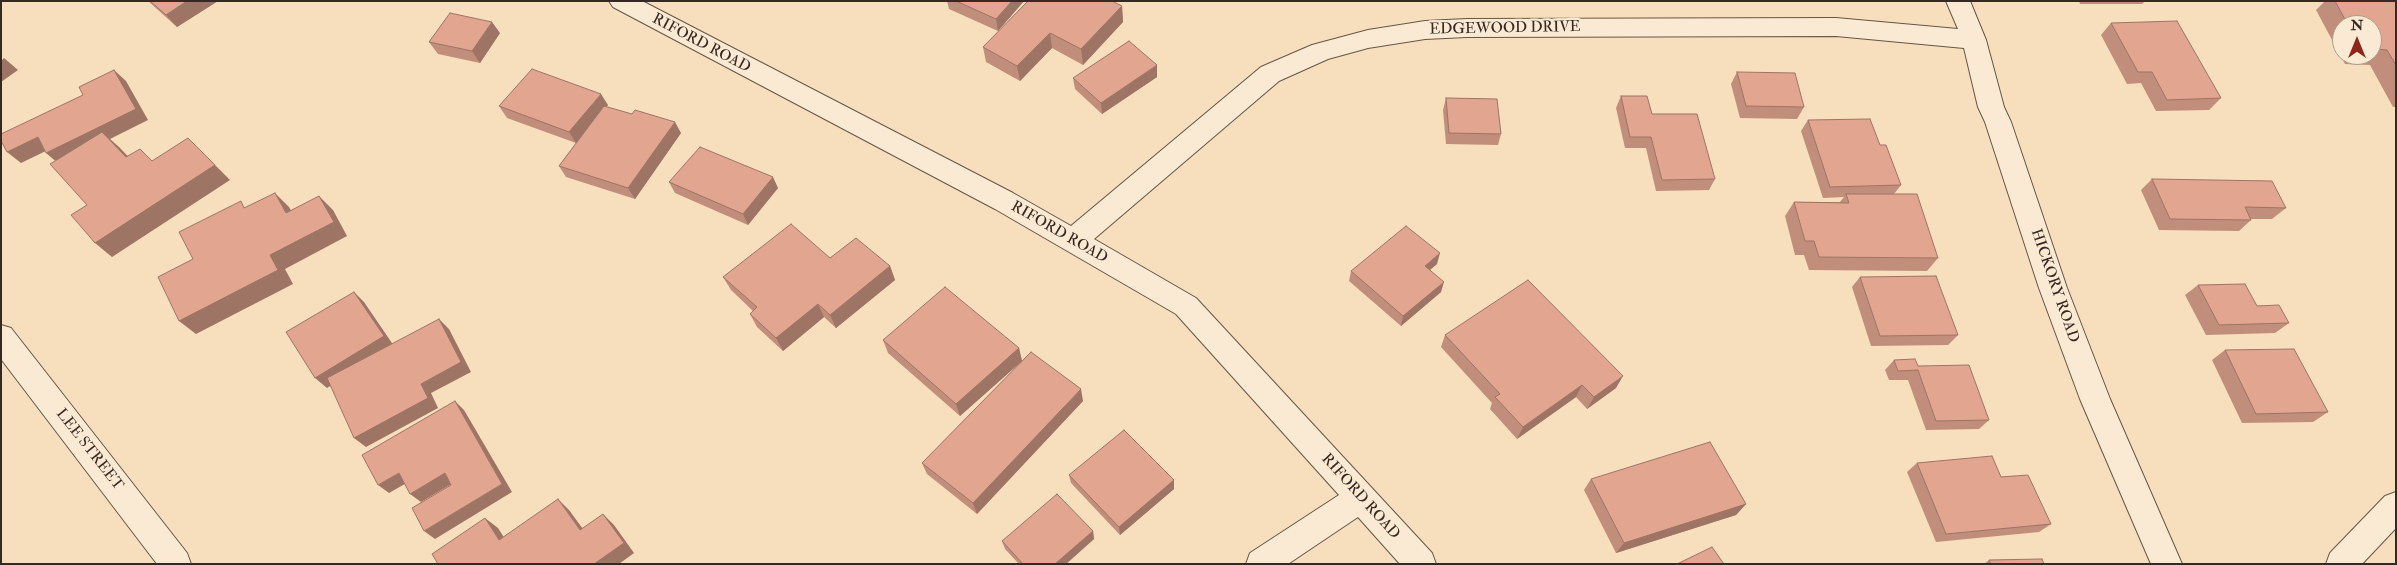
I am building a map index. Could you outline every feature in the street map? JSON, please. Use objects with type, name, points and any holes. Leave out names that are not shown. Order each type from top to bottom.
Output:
[{"type":"street","name":"RIFORD ROAD","points":[[621,1],[746,68],[835,111],[1073,240],[1186,306],[1421,564]]},
{"type":"street","name":"HICKORY ROAD","points":[[1958,1],[1974,40],[1991,107],[1998,122],[2053,288],[2095,399],[2168,564]]},
{"type":"street","name":"EDGEWOOD DRIVE","points":[[1073,240],[1270,74],[1321,52],[1368,39],[1425,30],[1467,28],[1836,27],[1974,40]]},
{"type":"street","name":"LEE STREET","points":[[1,336],[176,564]]},
{"type":"street","points":[[1261,564],[1361,498]]},
{"type":"street","points":[[2341,564],[2396,506]]},
{"type":"building","points":[[150,1],[187,1],[166,15]]},
{"type":"building","points":[[956,1],[1012,1],[996,19]]},
{"type":"building","points":[[1028,1],[1112,1],[1122,6],[1081,49],[1050,33],[1017,66],[983,47]]},
{"type":"building","points":[[2335,1],[2396,1],[2396,65],[2387,50],[2382,50],[2382,15],[2343,15]]},
{"type":"building","points":[[450,13],[492,22],[472,51],[429,42]]},
{"type":"building","points":[[2177,21],[2221,98],[2167,100],[2152,72],[2138,72],[2111,23]]},
{"type":"building","points":[[1129,41],[1157,65],[1101,103],[1073,78]]},
{"type":"building","points":[[532,69],[601,94],[569,132],[499,106]]},
{"type":"building","points":[[114,70],[136,109],[46,153],[38,137],[7,152],[1,141],[1,134],[83,95],[79,87]]},
{"type":"building","points":[[1737,72],[1795,73],[1804,107],[1746,106]]},
{"type":"building","points":[[1621,96],[1647,96],[1652,114],[1697,114],[1715,179],[1662,180],[1651,137],[1630,137]]},
{"type":"building","points":[[1446,98],[1497,99],[1501,134],[1449,133]]},
{"type":"building","points":[[604,106],[632,114],[635,110],[675,122],[628,188],[559,166]]},
{"type":"building","points":[[1870,119],[1880,145],[1886,145],[1901,185],[1830,187],[1808,120]]},
{"type":"building","points":[[102,132],[126,157],[140,149],[152,161],[188,138],[215,165],[95,243],[71,215],[87,205],[50,164]]},
{"type":"building","points":[[700,147],[773,177],[743,214],[669,182]]},
{"type":"building","points":[[2152,179],[2272,181],[2286,208],[2245,207],[2251,220],[2170,219]]},
{"type":"building","points":[[275,193],[286,213],[319,196],[334,222],[270,255],[278,270],[179,321],[158,277],[193,259],[179,232],[241,201],[244,208]]},
{"type":"building","points":[[1846,194],[1917,194],[1938,258],[1819,257],[1814,241],[1805,241],[1794,202],[1849,203]]},
{"type":"building","points":[[791,224],[830,258],[856,238],[890,266],[830,315],[818,304],[776,338],[750,314],[757,307],[723,277]]},
{"type":"building","points":[[1406,226],[1440,253],[1425,266],[1444,282],[1403,316],[1351,271]]},
{"type":"building","points":[[1936,276],[1958,335],[1880,336],[1860,277]]},
{"type":"building","points":[[1528,280],[1623,376],[1594,397],[1582,385],[1523,427],[1495,397],[1500,394],[1445,335]]},
{"type":"building","points":[[2245,284],[2257,306],[2279,305],[2289,323],[2219,325],[2198,285]]},
{"type":"building","points":[[945,287],[1019,348],[956,404],[883,340]]},
{"type":"building","points":[[354,292],[384,336],[315,378],[286,332]]},
{"type":"building","points":[[439,319],[461,362],[421,384],[428,398],[354,438],[327,378]]},
{"type":"building","points":[[2294,349],[2328,412],[2256,414],[2225,350]]},
{"type":"building","points":[[1031,352],[1081,389],[973,503],[922,463]]},
{"type":"building","points":[[1915,359],[1918,366],[1969,365],[1989,420],[1936,421],[1918,370],[1898,371],[1894,360]]},
{"type":"building","points":[[455,401],[502,484],[424,531],[412,508],[451,485],[445,473],[410,494],[399,473],[378,485],[362,455]]},
{"type":"building","points":[[1124,430],[1174,480],[1119,527],[1069,475]]},
{"type":"building","points":[[1710,442],[1746,504],[1624,543],[1591,479]]},
{"type":"building","points":[[1992,456],[2001,477],[2028,475],[2051,524],[1946,534],[1917,463]]},
{"type":"building","points":[[1057,494],[1093,531],[1055,564],[1023,564],[1002,541]]},
{"type":"building","points":[[558,499],[580,530],[603,514],[624,543],[594,564],[438,564],[432,554],[485,518],[499,540]]},
{"type":"building","points":[[1712,547],[1724,564],[1677,564]]},
{"type":"building","points":[[2042,559],[2044,564],[1991,564],[1989,560]]}]
